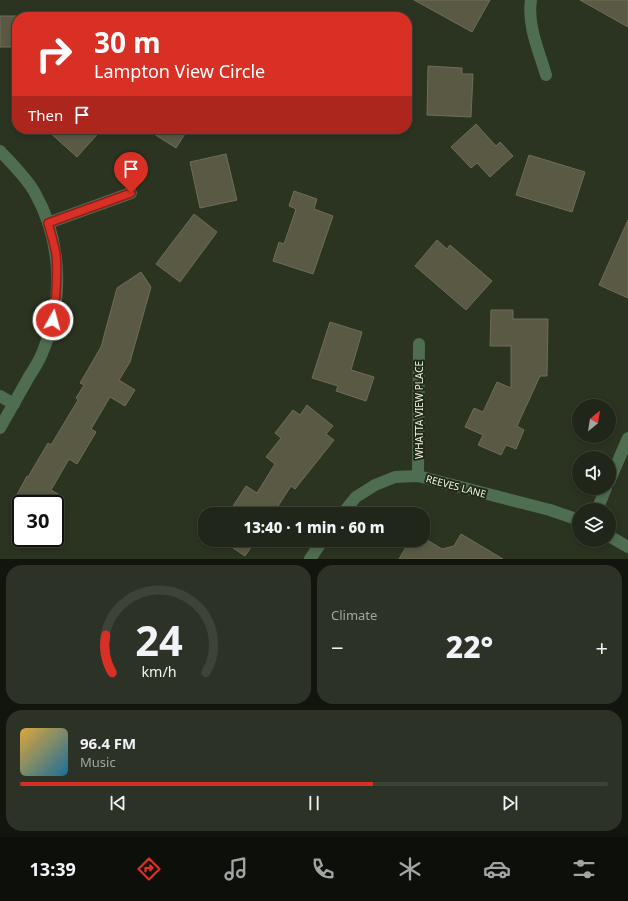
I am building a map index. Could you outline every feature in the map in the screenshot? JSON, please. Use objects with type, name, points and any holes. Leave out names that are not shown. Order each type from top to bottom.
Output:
[{"type":"street","points":[[531,0],[531,23],[546,75]]},
{"type":"street","points":[[0,151],[16,167],[34,193],[48,223],[56,253],[57,286],[53,320],[43,352],[0,428]]},
{"type":"street","points":[[48,223],[131,193]]},
{"type":"street","name":"WHATTA VIEW PLACE","points":[[418,476],[419,344]]},
{"type":"street","points":[[0,396],[14,404]]},
{"type":"street","points":[[616,466],[628,438]]},
{"type":"street","name":"REEVES LANE","points":[[348,507],[356,497],[375,485],[395,477],[418,476],[550,510],[572,518]]},
{"type":"street","points":[[616,540],[628,547]]},
{"type":"street","points":[[310,559],[318,547]]},
{"type":"building","points":[[414,0],[490,0],[472,32]]},
{"type":"building","points":[[580,0],[628,0],[628,27]]},
{"type":"building","points":[[0,16],[12,16],[12,47],[0,47]]},
{"type":"building","points":[[428,66],[462,68],[462,74],[473,74],[471,117],[427,115]]},
{"type":"building","points":[[476,124],[496,146],[500,142],[513,156],[490,177],[477,163],[471,168],[451,147]]},
{"type":"building","points":[[52,134],[98,134],[77,157]]},
{"type":"building","points":[[154,134],[185,134],[176,148]]},
{"type":"building","points":[[226,154],[237,200],[200,208],[190,162]]},
{"type":"building","points":[[529,155],[585,172],[572,212],[516,195]]},
{"type":"building","points":[[294,191],[317,199],[314,209],[333,216],[313,274],[273,261],[279,242],[284,244],[296,209],[289,206]]},
{"type":"building","points":[[194,214],[217,232],[180,282],[156,264]]},
{"type":"building","points":[[628,220],[628,298],[599,285]]},
{"type":"building","points":[[437,240],[447,249],[450,245],[492,281],[466,310],[415,266]]},
{"type":"building","points":[[141,272],[151,287],[130,362],[119,380],[135,390],[125,406],[110,397],[91,429],[96,432],[77,464],[69,459],[51,490],[58,495],[17,495],[48,443],[51,445],[78,400],[76,398],[84,385],[80,383],[101,347],[117,288]]},
{"type":"building","points":[[491,310],[513,310],[513,319],[548,319],[547,376],[540,376],[517,426],[524,430],[516,449],[506,445],[501,455],[478,445],[483,435],[465,427],[474,408],[483,412],[497,382],[511,388],[511,346],[490,346]]},
{"type":"building","points":[[330,322],[362,332],[351,370],[374,377],[366,401],[336,391],[338,386],[312,378]]},
{"type":"building","points":[[307,405],[333,426],[326,434],[334,440],[295,489],[291,486],[278,507],[232,507],[246,486],[257,493],[275,464],[266,457],[281,438],[275,433],[293,410],[300,415]]},
{"type":"building","points":[[461,534],[503,559],[399,559],[406,547],[430,547],[430,542],[442,549],[454,546]]},
{"type":"building","points":[[232,547],[251,547],[245,556]]},
{"type":"route","points":[[53,320],[57,286],[56,253],[48,223],[131,193]]}]
